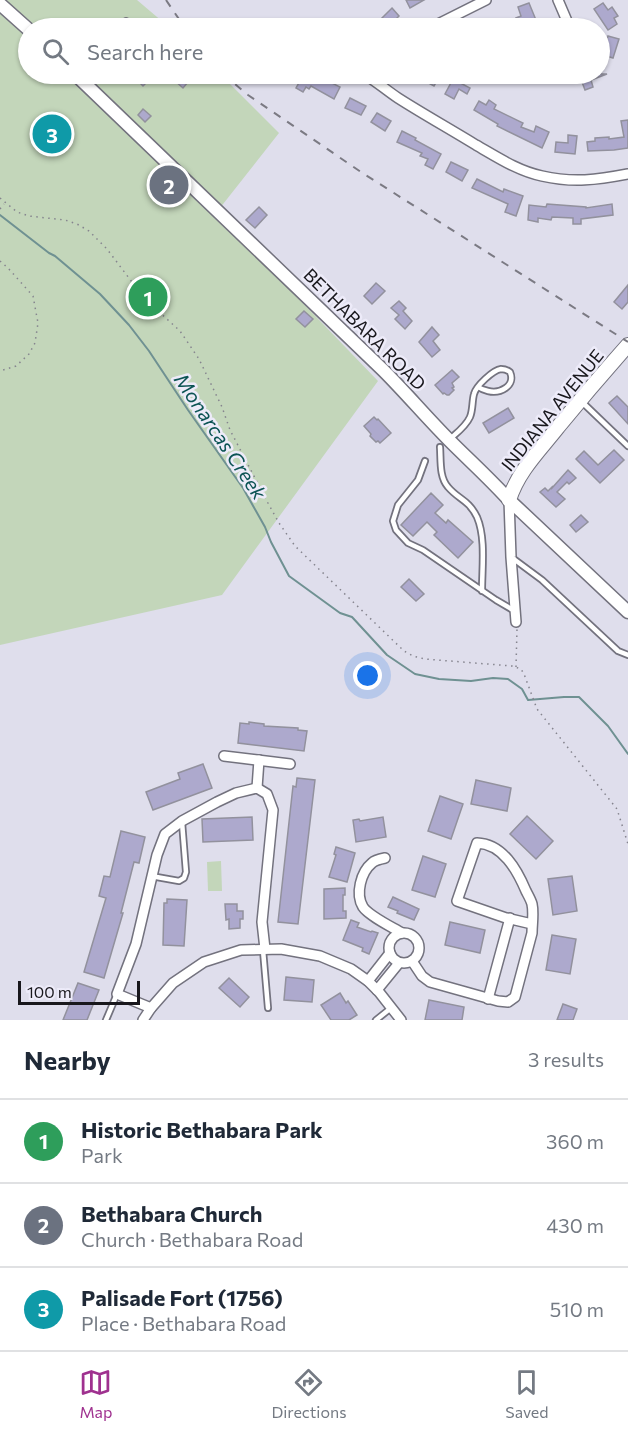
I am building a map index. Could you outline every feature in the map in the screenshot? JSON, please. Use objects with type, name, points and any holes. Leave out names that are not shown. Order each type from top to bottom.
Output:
[{"type":"main road","name":"INDIANA AVENUE","points":[[509,500],[517,479],[628,345]]},
{"type":"street","points":[[450,18],[486,0]]},
{"type":"street","points":[[558,0],[566,18]]},
{"type":"street","points":[[0,4],[18,20]]},
{"type":"street","name":"BETHABARA ROAD","points":[[85,84],[407,394],[445,443],[495,484],[509,500],[628,612]]},
{"type":"street","points":[[379,84],[437,122],[525,171],[539,176],[587,181],[628,174]]},
{"type":"street","points":[[509,500],[516,622]]},
{"type":"street","points":[[224,756],[290,764]]},
{"type":"street","points":[[257,788],[259,760]]},
{"type":"street","points":[[151,1008],[117,994],[136,944],[151,876],[165,834],[182,821],[236,793],[257,788],[267,794],[273,810],[262,922],[264,950]]},
{"type":"street","points":[[412,961],[422,976],[430,982],[498,1001],[508,1002],[515,997],[532,933],[532,924],[532,904],[510,861],[490,845],[477,843],[457,901],[532,924]]},
{"type":"street","points":[[385,858],[373,861],[363,873],[359,889],[362,906],[371,915],[402,933],[409,934],[418,944],[417,956],[412,961],[399,963],[393,959],[389,947],[391,940],[402,933]]},
{"type":"street","points":[[488,999],[510,918]]},
{"type":"street","points":[[143,1020],[173,983],[204,962],[241,950],[281,949],[320,956],[351,969],[377,990],[401,1020]]},
{"type":"street","points":[[368,981],[390,953]]},
{"type":"street","points":[[377,990],[399,963]]},
{"type":"lane","points":[[478,387],[498,391],[509,385],[512,376],[506,370],[496,371],[478,387],[474,393],[471,417],[463,428],[445,443],[442,471],[444,481],[449,488],[471,506],[478,520],[482,535],[483,591]]},
{"type":"lane","points":[[580,401],[628,446]]},
{"type":"lane","points":[[425,461],[418,480],[398,505],[393,521],[396,530],[408,543],[423,550],[516,611]]},
{"type":"lane","points":[[511,557],[542,580],[618,651],[628,656]]},
{"type":"lane","points":[[151,876],[179,881],[184,878],[186,872],[182,821]]},
{"type":"lane","points":[[264,950],[268,1008]]},
{"type":"lane","points":[[106,1020],[117,994]]},
{"type":"lane","points":[[376,1020],[391,1008]]},
{"type":"path","points":[[0,198],[17,212],[77,224],[89,231],[107,249],[144,298],[180,331],[199,359],[222,407],[230,430],[279,523],[295,546],[404,651],[413,656],[433,660],[520,669],[537,709],[617,809],[628,844]]},
{"type":"path","points":[[0,209],[5,203]]},
{"type":"path","points":[[0,261],[33,296],[38,323],[35,344],[29,354],[16,366],[0,371]]},
{"type":"path","points":[[516,622],[516,667]]},
{"type":"green space","points":[[0,0],[137,0],[158,18],[18,18],[18,84],[230,84],[279,133],[216,213],[378,381],[222,595],[0,645]]},
{"type":"green space","points":[[221,861],[222,891],[208,891],[207,862]]},
{"type":"building","points":[[406,0],[424,0],[410,8]]},
{"type":"building","points":[[529,3],[535,18],[516,18],[521,16],[518,7]]},
{"type":"building","points":[[603,3],[608,10],[612,7],[618,16],[614,18],[617,24],[610,29],[610,18],[600,18],[594,9]]},
{"type":"building","points":[[392,8],[399,16],[397,18],[382,18]]},
{"type":"building","points":[[610,37],[619,39],[613,58],[610,57]]},
{"type":"building","points":[[298,84],[334,84],[340,87],[334,99],[311,86],[309,89],[306,87],[303,92],[296,88]]},
{"type":"building","points":[[450,84],[462,84],[470,88],[467,94],[459,89],[454,99],[445,94]]},
{"type":"building","points":[[583,84],[592,84],[593,87],[585,90]]},
{"type":"building","points":[[350,98],[366,106],[361,115],[345,108]]},
{"type":"building","points":[[489,100],[496,105],[494,109],[523,123],[521,127],[534,132],[536,126],[549,132],[542,148],[497,126],[498,124],[474,110],[479,101],[486,105]]},
{"type":"building","points":[[143,109],[151,116],[145,122],[138,115]]},
{"type":"building","points":[[377,113],[391,121],[385,131],[371,122]]},
{"type":"building","points":[[628,120],[628,148],[588,151],[587,142],[595,141],[595,138],[624,137],[621,121]]},
{"type":"building","points":[[402,131],[441,154],[433,169],[425,165],[428,159],[420,156],[422,153],[397,142]]},
{"type":"building","points":[[568,135],[577,136],[575,154],[555,152],[556,142],[568,143]]},
{"type":"building","points":[[451,162],[468,170],[462,181],[446,172]]},
{"type":"building","points":[[160,171],[181,191],[171,201],[151,181]]},
{"type":"building","points":[[477,179],[503,192],[504,189],[523,196],[516,216],[505,212],[508,204],[472,188]]},
{"type":"building","points":[[547,204],[586,208],[612,204],[613,215],[581,219],[581,224],[573,224],[573,218],[552,217],[551,220],[538,218],[538,222],[528,220],[529,205],[546,207]]},
{"type":"building","points":[[259,207],[267,215],[255,228],[246,220]]},
{"type":"building","points":[[376,283],[385,291],[372,304],[364,296]]},
{"type":"building","points":[[628,285],[628,302],[622,309],[614,302]]},
{"type":"building","points":[[399,301],[406,308],[403,311],[412,321],[405,329],[395,319],[399,315],[391,308]]},
{"type":"building","points":[[304,311],[313,319],[305,327],[296,319]]},
{"type":"building","points":[[432,327],[439,335],[433,341],[440,350],[432,357],[419,342]]},
{"type":"building","points":[[452,370],[459,377],[452,383],[454,390],[449,395],[443,394],[435,385]]},
{"type":"building","points":[[617,396],[628,407],[628,424],[609,403]]},
{"type":"building","points":[[508,408],[514,418],[489,433],[483,423]]},
{"type":"building","points":[[374,417],[391,433],[380,443],[370,436],[371,434],[364,426]]},
{"type":"building","points":[[614,450],[624,460],[600,483],[576,459],[584,451],[598,465]]},
{"type":"building","points":[[568,470],[576,478],[569,484],[567,482],[557,492],[565,499],[556,507],[540,492],[545,488],[548,491],[552,488]]},
{"type":"building","points":[[431,493],[443,505],[435,513],[446,523],[448,520],[473,542],[458,558],[434,535],[437,532],[427,522],[413,536],[401,525]]},
{"type":"building","points":[[581,515],[588,522],[576,532],[570,525]]},
{"type":"building","points":[[409,579],[424,594],[416,601],[401,587]]},
{"type":"building","points":[[249,722],[307,731],[304,751],[238,743],[240,723],[249,724]]},
{"type":"building","points":[[203,764],[212,788],[153,810],[146,792],[180,779],[178,773]]},
{"type":"building","points":[[297,778],[315,780],[298,924],[278,922],[293,786],[296,787]]},
{"type":"building","points":[[476,780],[511,788],[507,811],[471,804]]},
{"type":"building","points":[[440,796],[463,804],[451,839],[428,831]]},
{"type":"building","points":[[527,816],[553,841],[536,859],[510,834]]},
{"type":"building","points":[[252,817],[253,840],[203,842],[202,819]]},
{"type":"building","points":[[383,817],[386,837],[356,842],[353,820]]},
{"type":"building","points":[[121,831],[145,837],[139,863],[134,862],[121,913],[123,913],[104,978],[84,972],[106,898],[99,896],[104,876],[110,877]]},
{"type":"building","points":[[336,847],[355,853],[347,882],[329,877],[336,855],[334,854]]},
{"type":"building","points":[[423,856],[446,864],[435,897],[412,890]]},
{"type":"building","points":[[572,876],[577,911],[553,915],[548,879]]},
{"type":"building","points":[[345,888],[343,911],[346,911],[346,918],[324,919],[324,889]]},
{"type":"building","points":[[393,897],[419,909],[414,920],[388,907]]},
{"type":"building","points":[[167,899],[187,900],[184,946],[163,945],[164,903],[167,903]]},
{"type":"building","points":[[225,904],[237,904],[237,911],[243,911],[240,928],[229,929]]},
{"type":"building","points":[[351,920],[359,923],[357,927],[378,933],[369,954],[362,951],[363,948],[343,940]]},
{"type":"building","points":[[450,922],[485,930],[480,953],[445,945]]},
{"type":"building","points":[[552,935],[576,939],[570,974],[546,970]]},
{"type":"building","points":[[286,977],[314,980],[312,1002],[284,1000]]},
{"type":"building","points":[[229,978],[249,997],[240,1007],[219,988]]},
{"type":"building","points":[[78,983],[99,990],[87,1020],[63,1020]]},
{"type":"building","points":[[340,993],[357,1015],[349,1020],[331,1020],[321,1005]]},
{"type":"building","points":[[429,1000],[464,1007],[462,1020],[425,1020]]},
{"type":"building","points":[[563,1004],[577,1009],[573,1020],[557,1020]]},
{"type":"waterway","name":"Monarcas Creek","points":[[0,215],[55,256],[100,294],[129,325],[243,488],[289,576],[340,613],[352,617],[387,655],[415,674],[439,679],[471,681],[493,678],[508,679],[522,689],[528,700],[579,697],[608,726],[628,754]]},
{"type":"railway","points":[[166,0],[178,18]]},
{"type":"railway","points":[[235,84],[361,172],[628,342]]},
{"type":"place","name":"Palisade Fort (1756)","points":[[52,134]]},
{"type":"place","name":"Bethabara Church","points":[[169,185]]},
{"type":"place","name":"Historic Bethabara Park","points":[[148,297]]}]
